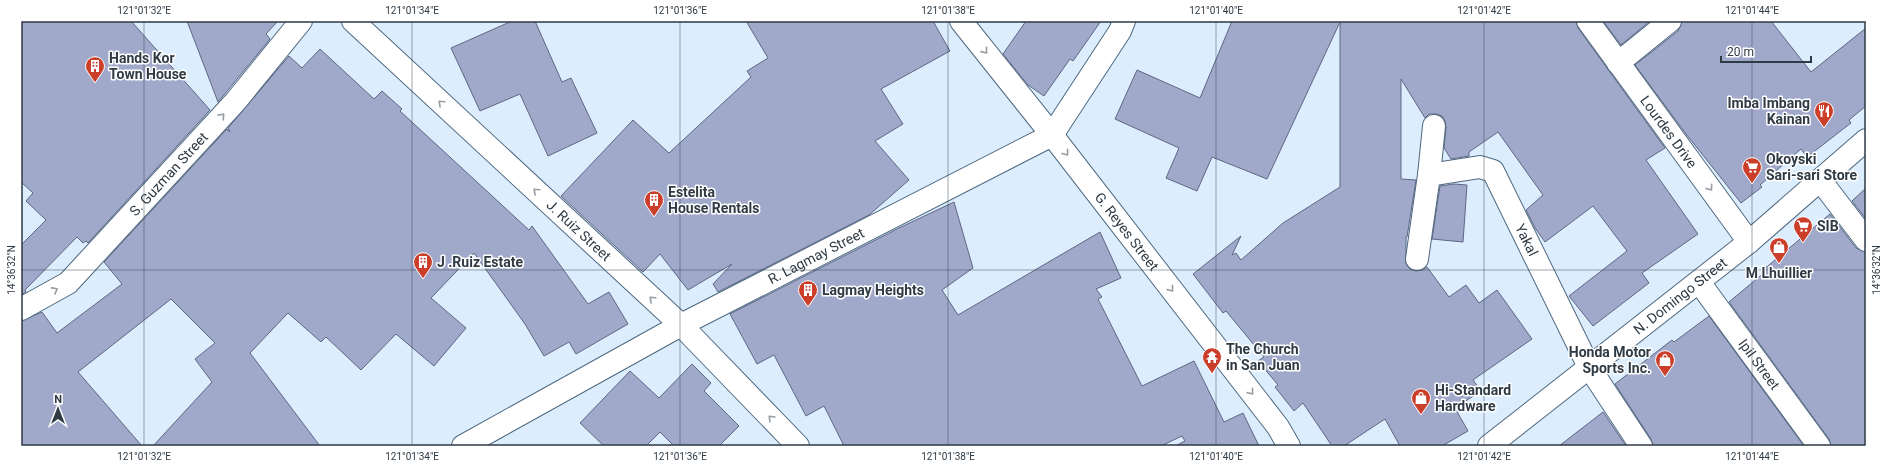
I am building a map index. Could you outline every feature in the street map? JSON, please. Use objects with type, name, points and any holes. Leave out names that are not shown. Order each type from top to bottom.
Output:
[{"type":"street","name":"S. Guzman Street","points":[[21,309],[68,283],[235,102],[301,21]]},
{"type":"street","name":"J. Ruiz Street","points":[[353,21],[681,325],[798,446]]},
{"type":"street","name":"G. Reyes Street","points":[[961,21],[1052,135],[1278,427],[1289,446]]},
{"type":"street","name":"R. Lagmay Street","points":[[463,446],[681,325],[1052,135],[1120,31],[1124,21]]},
{"type":"street","name":"Lourdes Drive","points":[[1588,21],[1749,242]]},
{"type":"street","points":[[1618,63],[1670,21]]},
{"type":"street","points":[[1417,259],[1429,175],[1434,126]]},
{"type":"street","name":"N. Domingo Street","points":[[1489,446],[1749,242],[1866,140]]},
{"type":"street","name":"Yakal","points":[[1429,175],[1480,167],[1493,171],[1589,367],[1641,446]]},
{"type":"street","points":[[1820,180],[1866,240]]},
{"type":"street","name":"Ipil Street","points":[[1699,282],[1819,446]]},
{"type":"building","points":[[21,21],[131,21],[210,110],[88,243],[86,241],[83,243],[77,237],[25,290],[26,292],[21,295],[21,245],[46,220],[26,201],[33,193],[21,182]]},
{"type":"building","points":[[187,21],[278,21],[266,34],[270,39],[218,102]]},
{"type":"building","points":[[512,21],[535,21],[562,82],[571,78],[597,133],[548,156],[520,94],[480,111],[451,48]]},
{"type":"building","points":[[746,21],[933,21],[950,51],[881,89],[903,124],[875,141],[909,180],[869,215],[718,292],[713,284],[732,264],[688,290],[660,254],[643,272],[561,196],[633,120],[669,153],[751,77],[747,71],[768,58]]},
{"type":"building","points":[[1026,21],[1101,21],[1073,61],[1070,59],[1044,96],[1028,85],[1003,54]]},
{"type":"building","points":[[1232,21],[1576,21],[1578,28],[1665,148],[1646,160],[1698,234],[1642,273],[1649,283],[1593,326],[1569,296],[1627,251],[1593,206],[1545,242],[1535,228],[1526,210],[1543,195],[1498,132],[1469,152],[1469,156],[1451,159],[1444,148],[1446,127],[1442,116],[1429,114],[1425,118],[1401,79],[1401,179],[1416,180],[1406,237],[1406,264],[1410,269],[1416,271],[1427,267],[1449,297],[1466,285],[1479,303],[1497,290],[1532,339],[1473,380],[1481,391],[1455,408],[1468,431],[1442,446],[1400,446],[1385,419],[1344,446],[1332,446],[1303,403],[1294,411],[1275,387],[1278,385],[1258,361],[1264,357],[1226,311],[1223,313],[1193,274],[1241,236],[1232,255],[1236,253],[1241,260],[1283,223],[1340,187],[1340,22],[1267,179],[1212,157],[1197,191],[1166,178],[1179,148],[1115,119],[1137,70],[1200,98]]},
{"type":"building","points":[[1603,21],[1650,21],[1621,45]]},
{"type":"building","points":[[1682,21],[1771,21],[1811,72],[1866,28],[1866,106],[1849,120],[1851,123],[1807,157],[1801,149],[1760,185],[1762,187],[1741,203],[1686,134],[1635,65],[1678,31]]},
{"type":"building","points":[[320,49],[374,99],[382,91],[402,109],[400,111],[529,230],[532,226],[588,304],[609,292],[628,324],[576,354],[569,342],[544,356],[525,324],[474,253],[431,298],[466,328],[434,366],[396,334],[361,370],[326,337],[321,342],[288,313],[250,353],[320,446],[153,446],[212,382],[195,359],[215,343],[171,299],[78,372],[142,446],[21,446],[21,321],[42,312],[57,333],[122,284],[104,262],[227,129],[230,132],[228,128],[289,56],[302,68]]},
{"type":"building","points":[[1454,184],[1467,185],[1463,242],[1432,239],[1440,186]]},
{"type":"building","points":[[1866,188],[1866,219],[1852,201]]},
{"type":"building","points":[[954,202],[973,268],[942,290],[958,315],[1100,232],[1121,278],[1096,289],[1102,297],[1098,299],[1142,386],[1194,361],[1224,422],[1243,413],[1259,446],[1175,446],[1185,441],[1182,436],[1161,446],[844,446],[824,406],[806,416],[774,355],[757,364],[730,314],[899,228]]},
{"type":"building","points":[[1830,214],[1856,248],[1866,252],[1866,446],[1831,446],[1829,439],[1729,302],[1765,272],[1763,270]]},
{"type":"building","points":[[1709,316],[1804,446],[1653,446],[1651,439],[1615,384],[1672,340],[1674,342]]},
{"type":"building","points":[[692,364],[711,383],[704,391],[739,426],[719,446],[674,446],[660,432],[646,446],[604,446],[580,423],[630,371],[659,398]]},
{"type":"building","points":[[1603,412],[1626,446],[1559,446]]},
{"type":"place","name":"Hands Kor Town House","points":[[95,83]]},
{"type":"place","name":"Imba Imbang Kainan","points":[[1824,128]]},
{"type":"place","name":"Okoyski Sari-sari Store","points":[[1752,184]]},
{"type":"place","name":"Estelita House Rentals","points":[[654,217]]},
{"type":"place","name":"SIB","points":[[1803,243]]},
{"type":"place","name":"M Lhuillier","points":[[1779,264]]},
{"type":"place","name":"J .Ruiz Estate","points":[[423,279]]},
{"type":"place","name":"Lagmay Heights","points":[[808,307]]},
{"type":"place","name":"The Church in San Juan","points":[[1212,374]]},
{"type":"place","name":"Honda Motor Sports Inc.","points":[[1665,377]]},
{"type":"place","name":"Hi-Standard Hardware","points":[[1421,415]]}]
